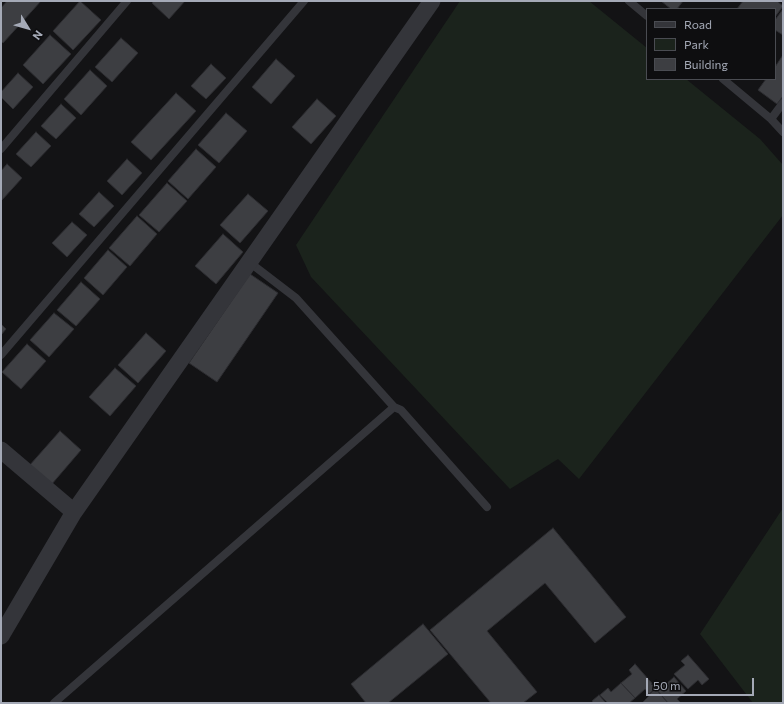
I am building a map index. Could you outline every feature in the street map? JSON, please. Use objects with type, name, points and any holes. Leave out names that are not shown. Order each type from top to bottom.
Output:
[{"type":"street","points":[[1,636],[74,512],[432,1]]},
{"type":"street","points":[[1,450],[74,512]]},
{"type":"lane","points":[[1,149],[127,1]]},
{"type":"lane","points":[[1,355],[304,1]]},
{"type":"lane","points":[[629,1],[646,15]]},
{"type":"lane","points":[[724,80],[772,119],[783,132]]},
{"type":"lane","points":[[772,119],[783,103]]},
{"type":"lane","points":[[249,262],[296,298],[394,406],[401,410],[487,507]]},
{"type":"lane","points":[[54,703],[394,406]]},
{"type":"green space","points":[[460,1],[589,1],[646,47],[646,80],[687,80],[760,139],[783,165],[783,215],[579,479],[558,459],[510,489],[311,277],[296,245]]},
{"type":"green space","points":[[783,508],[783,703],[753,703],[700,634]]},
{"type":"building","points":[[7,1],[41,1],[3,43],[1,41],[1,8]]},
{"type":"building","points":[[80,1],[101,20],[73,50],[53,31]]},
{"type":"building","points":[[154,1],[185,1],[169,19],[152,3]]},
{"type":"building","points":[[661,1],[683,1],[678,8],[670,8]]},
{"type":"building","points":[[743,1],[777,1],[783,6],[776,16],[776,8],[738,8]]},
{"type":"building","points":[[783,9],[783,35],[776,31],[776,19]]},
{"type":"building","points":[[50,35],[71,54],[43,84],[23,65]]},
{"type":"building","points":[[121,38],[138,53],[112,82],[95,67]]},
{"type":"building","points":[[783,55],[783,96],[777,104],[758,90],[765,80],[776,80],[776,66]]},
{"type":"building","points":[[276,59],[295,76],[271,104],[252,87]]},
{"type":"building","points":[[211,64],[226,78],[206,99],[191,86]]},
{"type":"building","points":[[90,70],[107,86],[81,115],[64,99]]},
{"type":"building","points":[[18,73],[33,87],[13,109],[1,97],[1,92]]},
{"type":"building","points":[[176,93],[196,111],[151,160],[131,142]]},
{"type":"building","points":[[317,99],[336,116],[311,144],[292,127]]},
{"type":"building","points":[[61,104],[76,118],[56,139],[41,126]]},
{"type":"building","points":[[226,113],[247,131],[219,163],[198,145]]},
{"type":"building","points":[[36,132],[51,146],[31,167],[16,154]]},
{"type":"building","points":[[196,149],[216,167],[188,199],[168,181]]},
{"type":"building","points":[[127,159],[142,173],[122,195],[107,181]]},
{"type":"building","points":[[7,164],[22,178],[2,200],[1,171]]},
{"type":"building","points":[[167,183],[187,201],[159,232],[139,215]]},
{"type":"building","points":[[99,192],[114,206],[94,227],[79,214]]},
{"type":"building","points":[[248,194],[268,211],[240,243],[220,225]]},
{"type":"building","points":[[137,216],[157,234],[130,266],[109,248]]},
{"type":"building","points":[[72,222],[87,235],[67,257],[52,243]]},
{"type":"building","points":[[223,234],[243,252],[216,284],[195,266]]},
{"type":"building","points":[[108,250],[127,267],[103,295],[84,278]]},
{"type":"building","points":[[250,274],[278,293],[217,382],[189,363]]},
{"type":"building","points":[[81,282],[100,299],[76,326],[57,310]]},
{"type":"building","points":[[54,313],[74,329],[49,357],[30,340]]},
{"type":"building","points":[[1,324],[6,329],[1,335]]},
{"type":"building","points":[[146,333],[166,351],[138,383],[118,365]]},
{"type":"building","points":[[27,344],[46,361],[21,389],[2,372]]},
{"type":"building","points":[[115,368],[136,386],[110,416],[89,397]]},
{"type":"building","points":[[60,431],[81,450],[51,485],[29,466]]},
{"type":"building","points":[[553,528],[626,617],[595,643],[545,583],[487,631],[537,692],[523,703],[491,703],[430,630]]},
{"type":"building","points":[[423,624],[448,654],[388,703],[366,703],[351,684]]},
{"type":"building","points":[[688,655],[709,679],[702,685],[698,680],[688,689],[674,674],[685,665],[681,661]]},
{"type":"building","points":[[635,664],[656,688],[649,694],[645,689],[635,698],[621,683],[632,674],[629,670]]},
{"type":"building","points":[[674,677],[686,691],[677,699],[681,703],[668,703],[656,689],[663,682],[665,685]]},
{"type":"building","points":[[621,683],[635,698],[629,703],[608,703],[600,695],[608,688],[611,692]]},
{"type":"building","points":[[656,689],[668,703],[642,703],[649,696],[648,695]]},
{"type":"building","points":[[599,695],[606,703],[594,703],[592,701]]}]
